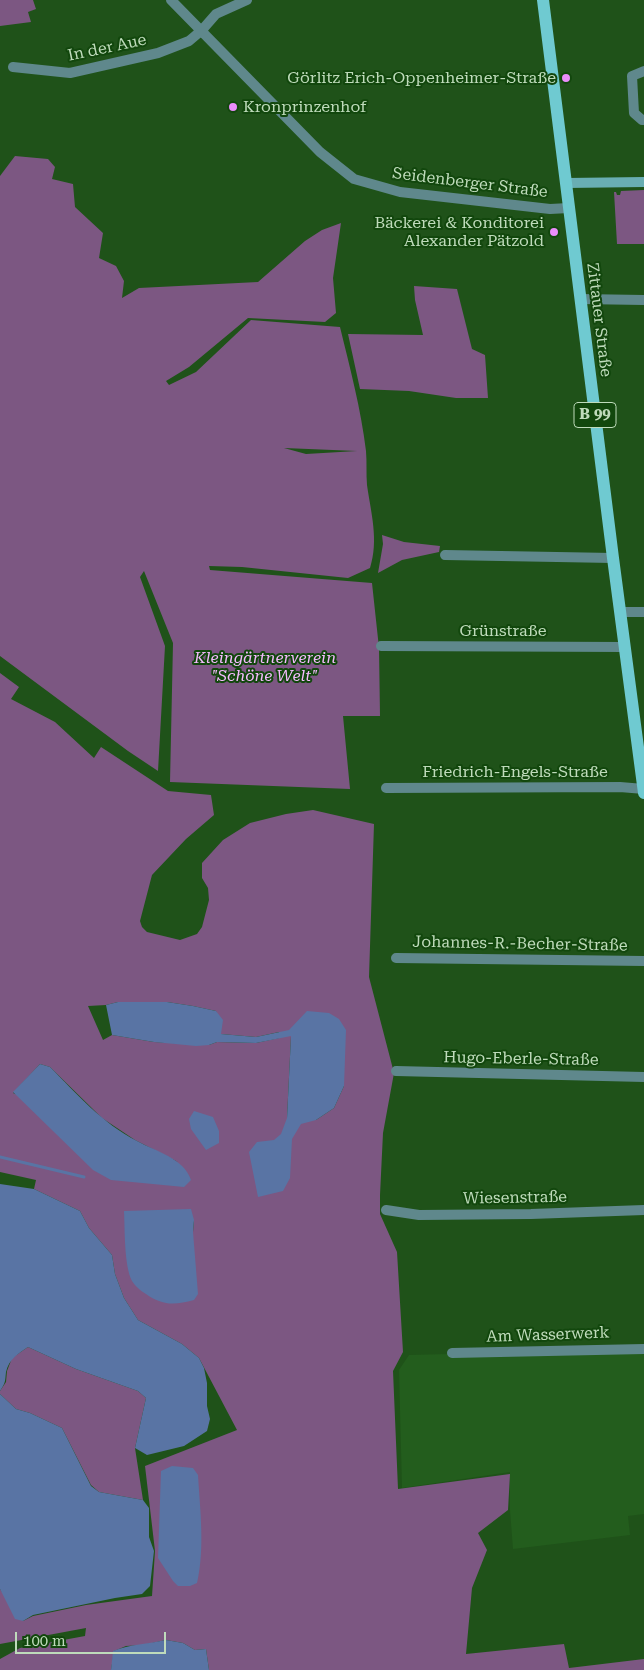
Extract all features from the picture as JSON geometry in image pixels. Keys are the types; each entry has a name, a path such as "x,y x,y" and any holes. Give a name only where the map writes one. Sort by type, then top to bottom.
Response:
{"main road":[{"name":"Zittauer Straße","path":"543,0 624,647 644,791"}],"street":[{"name":"Seidenberger Straße","path":"171,0 320,152 354,178 400,192 550,209 569,208"},
{"name":"In der Aue","path":"13,67 70,73 158,53 189,41 216,14 247,0"},
{"path":"644,71 632,76 634,112 644,120"},
{"path":"566,183 644,182"},
{"path":"580,299 644,300"},
{"path":"446,555 613,558"},
{"path":"620,612 644,612"},
{"name":"Grünstraße","path":"381,646 624,647"},
{"name":"Friedrich-Engels-Straße","path":"386,788 620,787 644,791"},
{"name":"Johannes-R.-Becher-Straße","path":"396,958 644,961"},
{"name":"Hugo-Eberle-Straße","path":"396,1071 644,1077"},
{"name":"Wiesenstraße","path":"386,1210 419,1215 644,1210"},
{"name":"Am Wasserwerk","path":"452,1353 644,1348"}],"shaded area":[{"path":"644,1349 644,1514 628,1516 630,1535 513,1549 510,1472 402,1488 399,1370 409,1355"}],"green space":[{"path":"0,0 33,0 36,9 28,12 31,22 0,26"},
{"name":"Kleingärtnerverein \"Schöne Welt\"","path":"15,156 48,159 55,167 52,179 73,184 75,207 103,233 99,258 116,266 124,281 122,298 139,288 258,282 305,241 322,230 341,223 333,278 336,313 325,322 248,318 189,367 166,381 169,385 196,372 251,320 340,327 358,404 366,451 367,485 374,537 373,558 370,568 348,578 242,567 209,566 210,570 372,583 379,648 380,716 343,716 350,789 170,782 173,643 144,571 140,577 165,646 158,771 0,656 0,176","holes":["284,448 357,451 306,454"]},
{"path":"644,190 644,244 617,244 614,192 620,195 621,191"},
{"path":"414,286 457,289 472,349 485,355 488,398 456,398 409,391 360,389 348,334 423,335 415,300"},
{"path":"382,535 404,542 440,546 439,552 402,560 378,573 383,544"},
{"path":"0,673 19,687 11,699 55,722 94,758 101,747 168,791 211,795 214,815 186,839 152,875 140,921 142,927 147,932 180,940 197,934 202,927 209,900 208,888 202,878 202,863 223,840 250,823 286,814 313,810 374,824 369,977 394,1073 383,1133 380,1214 397,1252 403,1352 393,1371 398,1489 510,1474 508,1510 478,1533 487,1550 472,1588 466,1654 564,1644 569,1668 644,1659 644,1670 209,1670 206,1649 195,1650 183,1643 166,1640 143,1645 126,1646 114,1651 111,1670 0,1670 0,1659 20,1648 85,1636 86,1628 0,1644 0,1589 23,1621 33,1616 86,1605 152,1596 155,1551 145,1466 237,1430 199,1358 182,1344 138,1320 124,1298 115,1274 112,1255 89,1228 80,1211 34,1189 36,1180 0,1172","holes":["118,1002 167,1002 193,1006 216,1011 221,1034 256,1037 279,1032 279,1038 256,1043 217,1042 209,1045 154,1042 112,1035 103,1040 88,1006","291,1036 344,1086 334,1108 316,1120 287,1118","40,1064 50,1067 102,1118 135,1140 178,1162 13,1093","194,1220 193,1232 152,1298"]},
{"path":"28,1347 76,1369 138,1391 146,1398 135,1448 143,1500 99,1492 91,1485 62,1428 30,1413 16,1409 0,1394 6,1382 7,1371 12,1358"}],"water":[{"path":"118,1002 167,1002 216,1011 223,1020 221,1034 256,1037 289,1030 307,1011 329,1013 339,1019 346,1030 344,1086 334,1108 316,1120 301,1124 292,1139 290,1178 283,1191 258,1197 249,1152 257,1142 274,1140 281,1134 287,1118 291,1036 256,1043 217,1042 196,1046 112,1035 106,1005"},
{"path":"40,1064 50,1067 112,1126 176,1161 187,1172 191,1180 184,1187 111,1180 93,1170 13,1092"},
{"path":"194,1111 213,1117 219,1131 219,1143 206,1150 191,1129 189,1119"},
{"path":"0,1184 34,1189 80,1211 89,1228 112,1255 115,1274 124,1298 138,1320 182,1344 199,1358 204,1368 207,1383 207,1406 210,1419 207,1431 184,1446 147,1455 135,1448 146,1398 138,1391 76,1369 28,1347 14,1357 9,1364 0,1391"},
{"path":"191,1209 194,1220 193,1232 198,1294 194,1300 181,1303 158,1301 138,1288 129,1274 125,1247 124,1211"},
{"path":"0,1394 16,1409 30,1413 62,1428 91,1486 99,1492 143,1500 149,1508 149,1537 154,1551 150,1586 142,1594 33,1615 23,1621 15,1619 0,1589"},
{"path":"172,1466 193,1468 198,1475 201,1556 197,1583 190,1586 178,1586 158,1558 161,1471"},
{"path":"166,1640 183,1643 195,1650 206,1649 209,1670 111,1670 113,1651 132,1645"}],"waterway":[{"path":"0,1157 84,1177"}],"place":[{"name":"Görlitz Erich-Oppenheimer-Straße","path":"566,78"},
{"name":"Kronprinzenhof","path":"233,107"},
{"name":"Bäckerei & Konditorei Alexander Pätzold","path":"554,232"}]}
